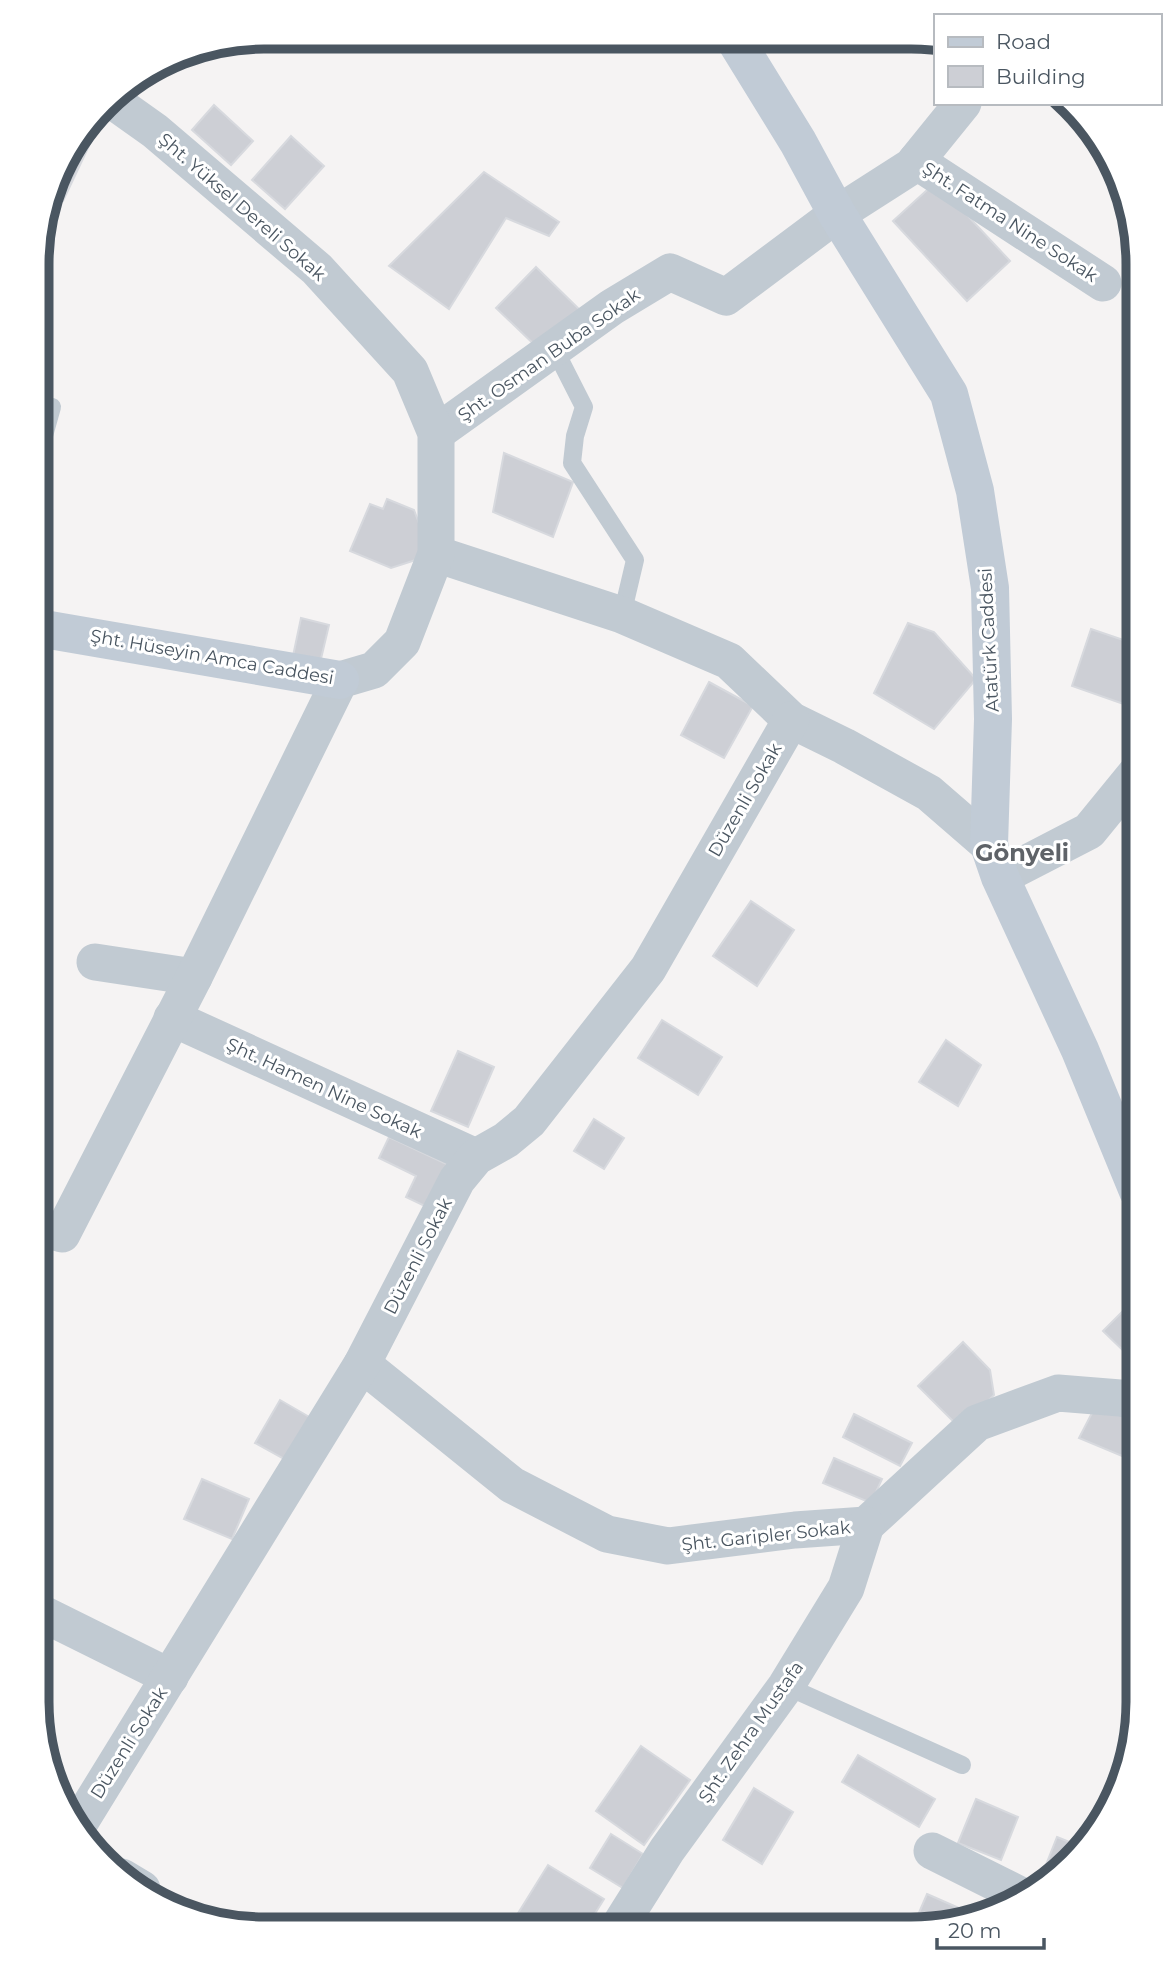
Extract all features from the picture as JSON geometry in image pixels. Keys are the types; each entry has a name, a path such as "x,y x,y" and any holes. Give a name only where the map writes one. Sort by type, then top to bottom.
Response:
{"main road":[{"name":"Atatürk Caddesi","path":"741,49 798,142 837,214 949,394 975,491 990,589 994,861 1080,1051 1126,1162"},
{"name":"Şht. Hüseyin Amca Caddesi","path":"49,630 340,680"}],"street":[{"name":"Şht. Yüksel Dereli Sokak","path":"119,105 155,131 317,270 410,371 436,433 436,554"},
{"path":"837,214 912,166 961,105"},
{"name":"Şht. Fatma Nine Sokak","path":"916,160 1103,283"},
{"name":"Şht. Osman Buba Sokak","path":"436,433 612,307 670,272 726,297 837,214"},
{"path":"436,554 622,614 729,661 791,720 929,793 994,861 1089,831 1126,786"},
{"name":"Şht. Hüseyin Amca Caddesi","path":"340,680 374,670 402,642 436,554"},
{"path":"50,1230 194,977 340,680"},
{"name":"Düzenli Sokak","path":"83,1817 362,1364 457,1180 476,1157 506,1140 529,1122 648,969 791,720"},
{"path":"95,962 194,977"},
{"name":"Şht. Hamen Nine Sokak","path":"172,1018 476,1157"},
{"name":"Şht. Garipler Sokak","path":"362,1364 512,1485 607,1534 668,1546 795,1530 866,1525 977,1423 1058,1393 1126,1399"},
{"name":"Şht. Zehra Mustafa","path":"625,1917 667,1850 786,1686 846,1588 866,1525"},
{"path":"49,1617 170,1677"},
{"path":"932,1852 1012,1891"}],"lane":[{"path":"555,349 583,407 575,436 572,463 635,560 622,614"},
{"path":"49,418 52,407"},
{"path":"786,1686 962,1765"}],"building":[{"path":"214,105 253,141 231,165 192,130"},
{"path":"97,128 63,201 59,199 65,182"},
{"path":"291,136 324,166 285,209 252,180"},
{"path":"484,172 559,222 549,236 506,218 449,309 389,266"},
{"path":"936,182 1010,261 967,301 893,221"},
{"path":"536,267 580,310 541,351 496,308"},
{"path":"504,453 573,482 553,537 493,512"},
{"path":"387,499 414,510 431,555 391,568 350,551 370,504 383,509"},
{"path":"301,618 329,625 320,663 293,656"},
{"path":"908,623 934,632 976,679 934,729 874,693"},
{"path":"1091,629 1126,641 1126,705 1072,686"},
{"path":"709,682 753,706 724,758 681,735"},
{"path":"751,901 794,930 757,986 713,956"},
{"path":"662,1020 722,1057 698,1095 638,1058"},
{"path":"946,1040 981,1065 958,1106 919,1082"},
{"path":"458,1051 494,1067 468,1127 431,1111"},
{"path":"594,1119 624,1138 604,1169 574,1151"},
{"path":"389,1137 453,1167 433,1210 406,1197 416,1176 379,1158"},
{"path":"1126,1308 1126,1353 1103,1331"},
{"path":"963,1342 990,1370 994,1395 960,1428 918,1386"},
{"path":"280,1400 318,1422 293,1464 255,1443"},
{"path":"1093,1411 1126,1412 1126,1448 1122,1456 1079,1438"},
{"path":"854,1414 912,1443 900,1466 843,1437"},
{"path":"834,1458 882,1479 871,1503 823,1483"},
{"path":"202,1479 249,1499 232,1539 184,1519"},
{"path":"641,1746 690,1780 644,1845 596,1811"},
{"path":"858,1755 935,1799 919,1827 842,1782"},
{"path":"754,1788 793,1812 762,1864 723,1840"},
{"path":"976,1799 1018,1817 1001,1860 958,1843"},
{"path":"611,1834 643,1854 623,1888 590,1868"},
{"path":"1057,1837 1072,1843 1063,1854 1044,1870"},
{"path":"548,1865 604,1899 593,1917 516,1917"},
{"path":"927,1894 964,1910 939,1915 917,1917"}],"district":[{"name":"Gönyeli","path":"1022,852"}]}
